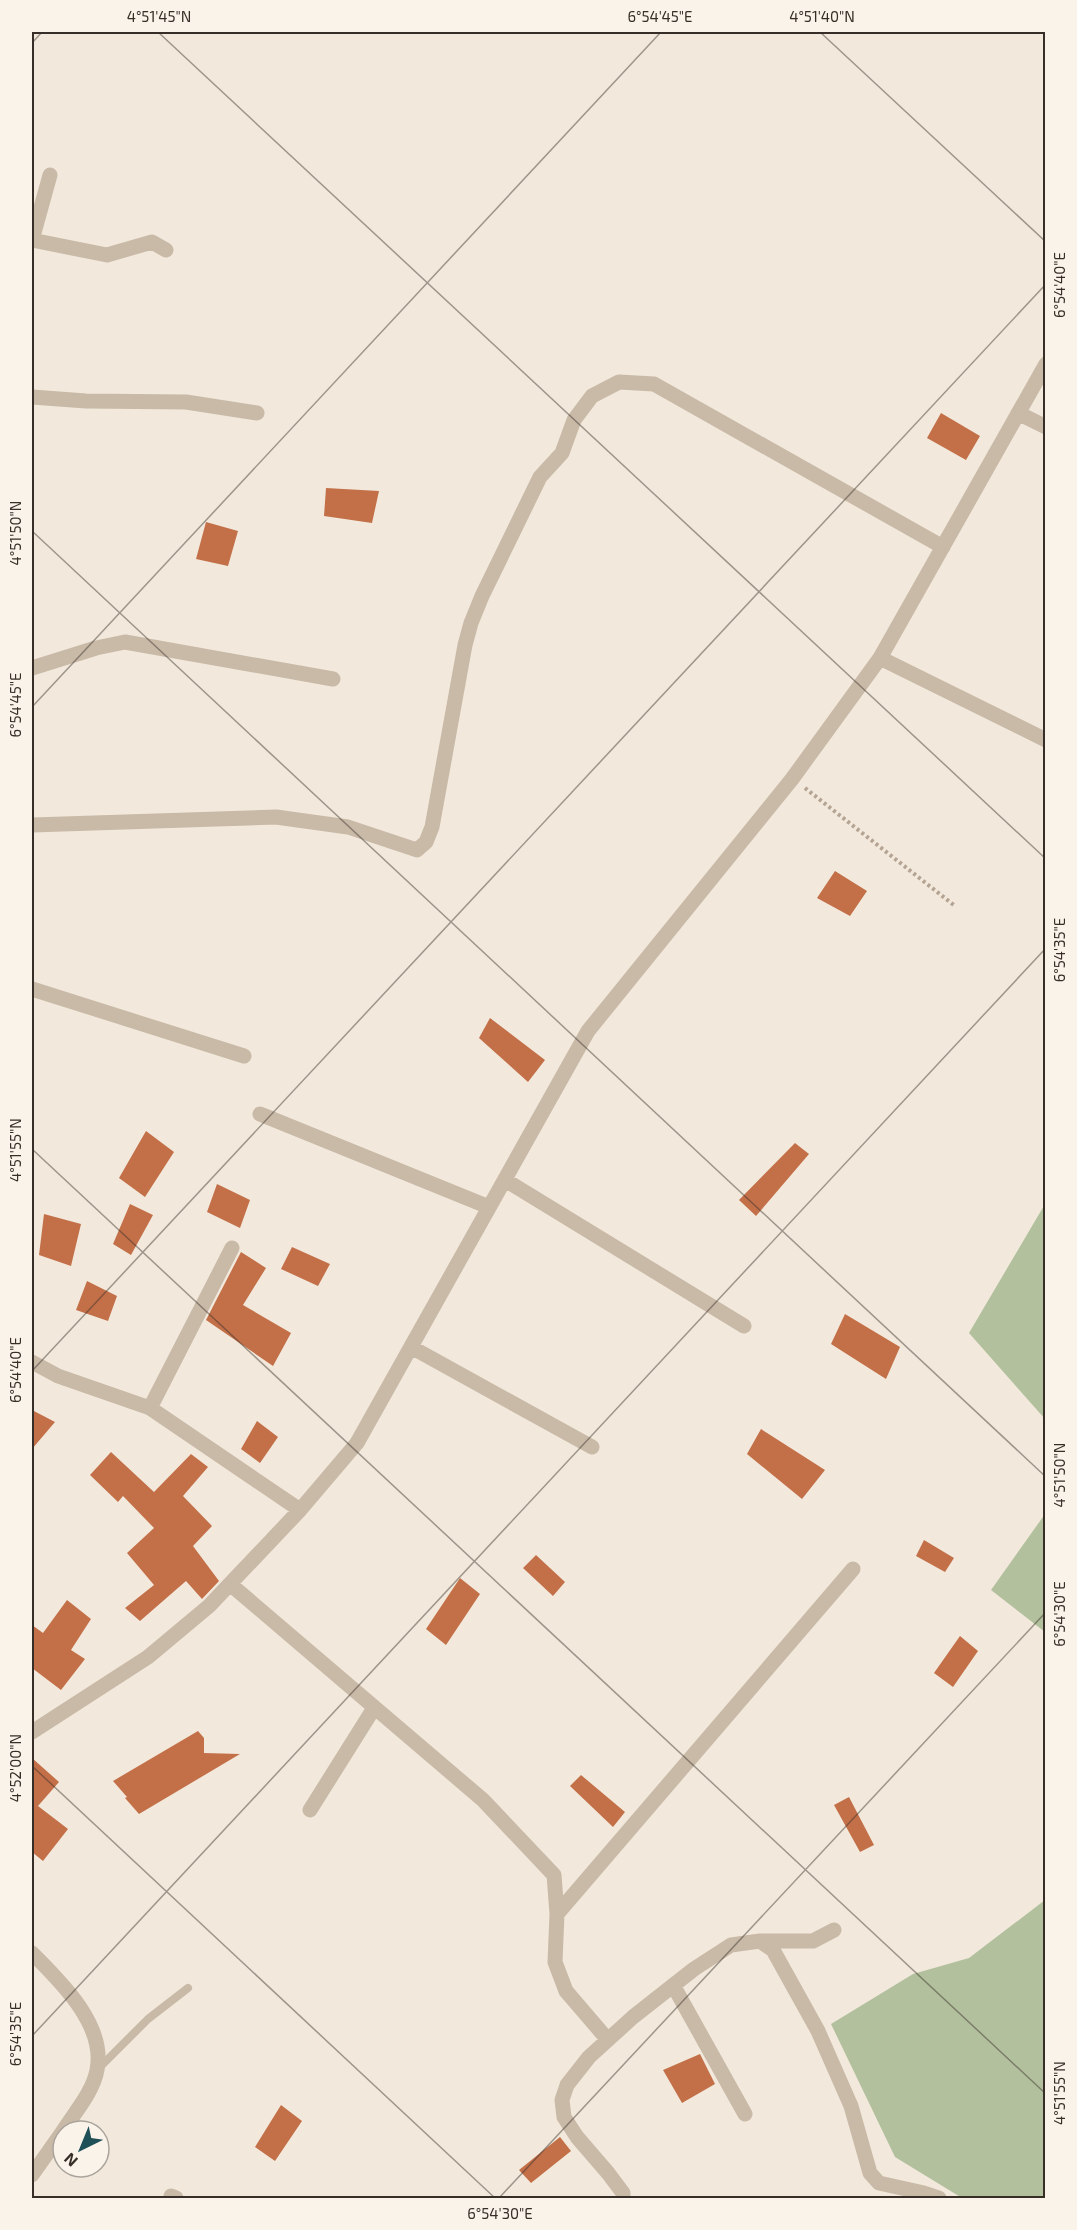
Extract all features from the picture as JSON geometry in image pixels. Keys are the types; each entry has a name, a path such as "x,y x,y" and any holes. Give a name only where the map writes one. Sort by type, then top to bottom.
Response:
{"street":[{"path":"50,175 32,240 107,255 152,242 166,250"},
{"path":"32,1732 148,1658 209,1606 300,1510 357,1443 588,1031 792,779 880,658 1046,364"},
{"path":"32,825 276,817 348,827 417,850 426,842 432,827 465,645 482,596 540,477 562,453 574,420 592,396 619,382 654,384 943,547"},
{"path":"32,398 186,402 256,413"},
{"path":"1018,413 1046,427"},
{"path":"32,668 124,642 333,679"},
{"path":"880,658 1046,740"},
{"path":"32,989 244,1056"},
{"path":"260,1114 489,1207"},
{"path":"505,1180 744,1326"},
{"path":"150,1408 232,1248"},
{"path":"411,1347 592,1447"},
{"path":"32,1362 58,1376 150,1408 300,1510"},
{"path":"557,1914 853,1569"},
{"path":"230,1584 483,1800 554,1875 557,1914 555,1962 566,1990 608,2040"},
{"path":"310,1810 374,1708"},
{"path":"623,2199 623,2193 577,2138 564,2117 562,2100 567,2085 589,2057 608,2040 693,1969 731,1945 760,1941 813,1941 834,1930"},
{"path":"760,1941 773,1950 818,2031 851,2106 870,2174 879,2183 924,2193 939,2199"},
{"path":"32,1953 83,2008 98,2044 97,2070 88,2094 71,2119"},
{"path":"673,1985 745,2114"},
{"path":"32,2175 51,2148"}],"lane":[{"path":"97,2070 148,2019 188,1988"}],"path":[{"path":"792,779 955,906"}],"green space":[{"path":"1045,1204 1045,1419 969,1333"},
{"path":"1045,1514 1046,1632 991,1590"},
{"path":"1045,1900 1045,2198 962,2198 895,2157 831,2024 913,1974 969,1958"}],"building":[{"path":"941,413 980,436 966,460 927,438"},
{"path":"326,488 379,491 372,523 324,516"},
{"path":"206,522 238,531 228,566 196,559"},
{"path":"835,871 867,891 850,916 817,898"},
{"path":"490,1018 545,1060 528,1082 479,1038"},
{"path":"146,1131 174,1152 145,1197 119,1178"},
{"path":"795,1143 809,1154 756,1216 739,1200"},
{"path":"217,1184 250,1200 240,1228 207,1212"},
{"path":"130,1204 153,1215 131,1255 113,1244"},
{"path":"44,1214 81,1224 71,1266 39,1255"},
{"path":"292,1247 330,1264 318,1286 281,1269"},
{"path":"241,1252 266,1268 243,1305 291,1333 273,1366 206,1320"},
{"path":"87,1281 117,1296 108,1321 76,1310"},
{"path":"845,1314 900,1347 886,1379 831,1344"},
{"path":"32,1410 55,1422 32,1449"},
{"path":"257,1421 278,1437 260,1463 241,1449"},
{"path":"761,1429 825,1470 802,1499 747,1454"},
{"path":"111,1452 154,1492 191,1454 208,1467 183,1496 212,1526 193,1546 219,1581 202,1599 186,1581 140,1621 125,1608 154,1585 127,1553 154,1528 123,1496 118,1502 90,1475"},
{"path":"924,1540 954,1558 945,1572 916,1556"},
{"path":"536,1555 565,1582 553,1596 523,1568"},
{"path":"460,1578 480,1594 446,1645 426,1629"},
{"path":"67,1600 91,1619 71,1650 85,1659 61,1690 32,1668 32,1625 43,1633"},
{"path":"960,1636 978,1651 953,1687 934,1673"},
{"path":"198,1731 204,1738 204,1753 240,1754 139,1814 113,1781"},
{"path":"32,1758 59,1782 38,1806 68,1829 43,1861 32,1852"},
{"path":"581,1775 625,1812 613,1827 570,1786"},
{"path":"849,1797 874,1845 860,1852 834,1805"},
{"path":"700,2054 715,2084 682,2103 663,2070"},
{"path":"281,2105 302,2121 275,2161 255,2147"},
{"path":"560,2137 571,2151 531,2183 519,2170"}]}
